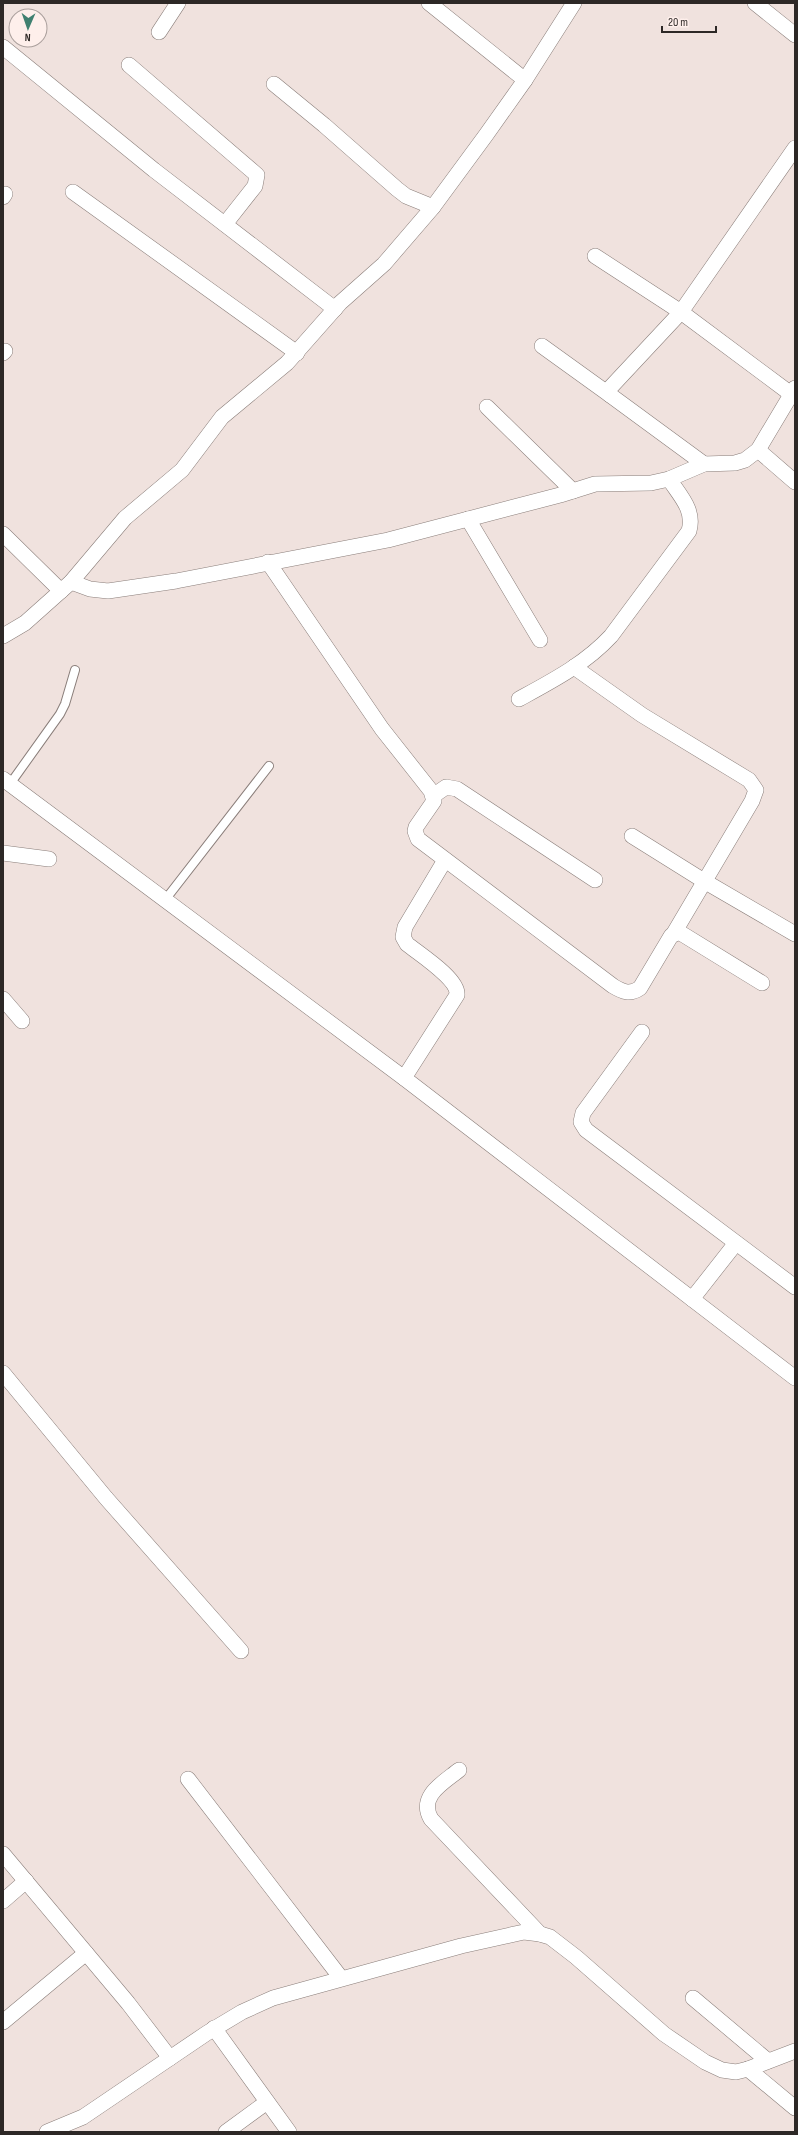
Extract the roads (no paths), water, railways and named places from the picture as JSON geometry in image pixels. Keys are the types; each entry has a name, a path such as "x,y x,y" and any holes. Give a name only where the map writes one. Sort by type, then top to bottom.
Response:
{"street":[{"path":"159,32 178,3"},
{"path":"429,3 525,80"},
{"path":"3,636 25,623 66,586 125,518 182,470 222,417 287,363 335,309 384,264 433,207 525,80 574,3"},
{"path":"755,3 795,35"},
{"path":"3,47 154,170 335,309"},
{"path":"129,65 257,175 255,186 224,224"},
{"path":"274,84 324,124 406,196 433,207"},
{"path":"610,395 610,388 613,383 680,312 795,148"},
{"path":"74,192 297,353"},
{"path":"3,534 66,586 108,591 205,576 268,562 358,546 468,519 595,484 651,483 669,479 704,464 736,463 745,460 758,450 793,391 680,312 595,256"},
{"path":"542,346 704,464"},
{"path":"487,407 573,491"},
{"path":"758,450 795,482"},
{"path":"519,699 574,667 600,648 611,636 689,531 691,513 669,479"},
{"path":"468,519 540,640"},
{"path":"268,562 382,729 433,796 433,805 415,831 418,839 606,982 625,993 634,992 640,988 674,933 755,796 756,790 754,785 642,715 574,667"},
{"path":"6,781 404,1078 795,1378"},
{"path":"433,796 446,787 457,789 595,880"},
{"path":"632,836 704,881 795,934"},
{"path":"3,853 49,859"},
{"path":"404,1078 457,995 457,990 452,980 407,944 403,937 405,927 445,860"},
{"path":"674,933 682,933 762,983"},
{"path":"3,999 22,1021"},
{"path":"642,1032 583,1113 581,1122 586,1130 795,1287"},
{"path":"692,1299 736,1243"},
{"path":"3,1373 106,1498 241,1651"},
{"path":"460,1770 433,1791 427,1801 426,1811 431,1819 540,1934"},
{"path":"188,1779 341,1978"},
{"path":"3,1854 128,2003 170,2058"},
{"path":"3,1901 26,1881"},
{"path":"47,2132 83,2117 214,2028 242,2012 273,1998 341,1978 524,1932 550,1937 576,1956 664,2034 705,2062 722,2070 736,2072 748,2069 795,2051"},
{"path":"3,2022 86,1953"},
{"path":"693,1998 768,2061"},
{"path":"214,2028 288,2132"},
{"path":"748,2069 795,2108"},
{"path":"226,2132 267,2102"}],"lane":[{"path":"6,781 60,714 65,704 75,670"},
{"path":"165,900 269,766"}]}
